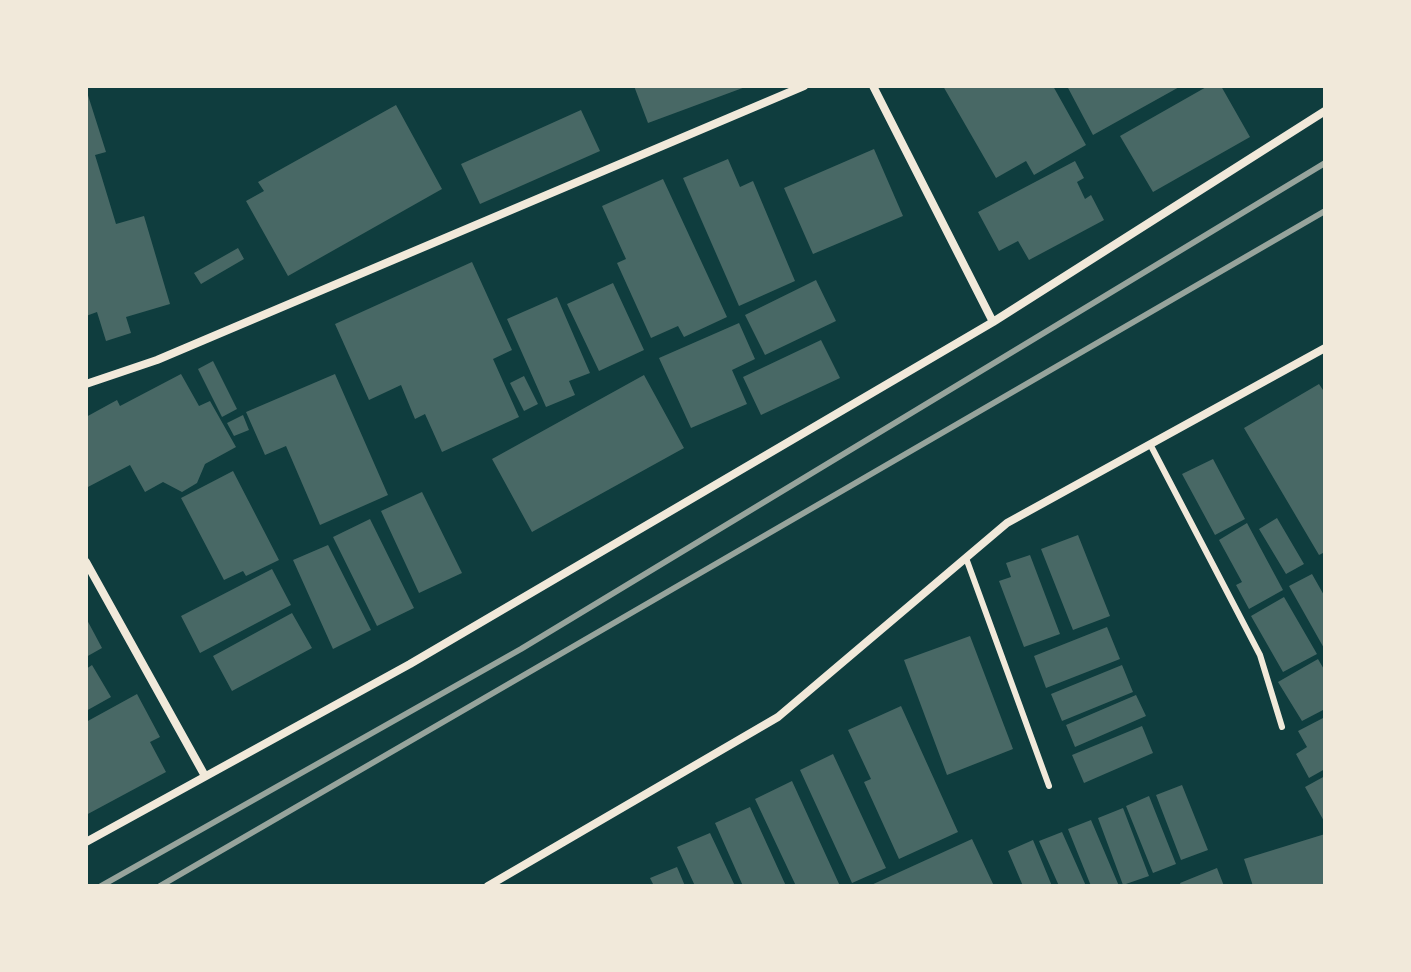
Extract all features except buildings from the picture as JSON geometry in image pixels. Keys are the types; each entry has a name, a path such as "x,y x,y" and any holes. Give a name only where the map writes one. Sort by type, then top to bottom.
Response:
{"street":[{"path":"86,384 157,360 804,86"},
{"path":"873,86 993,322"},
{"path":"86,842 410,664 993,322 1325,111"},
{"path":"488,886 778,717 1007,523 1325,348"},
{"path":"86,562 205,776"}],"lane":[{"path":"1150,444 1260,655 1282,727"},
{"path":"966,558 1049,786"}],"railway":[{"path":"101,886 521,649 1325,163"},
{"path":"160,886 1325,211"}]}
